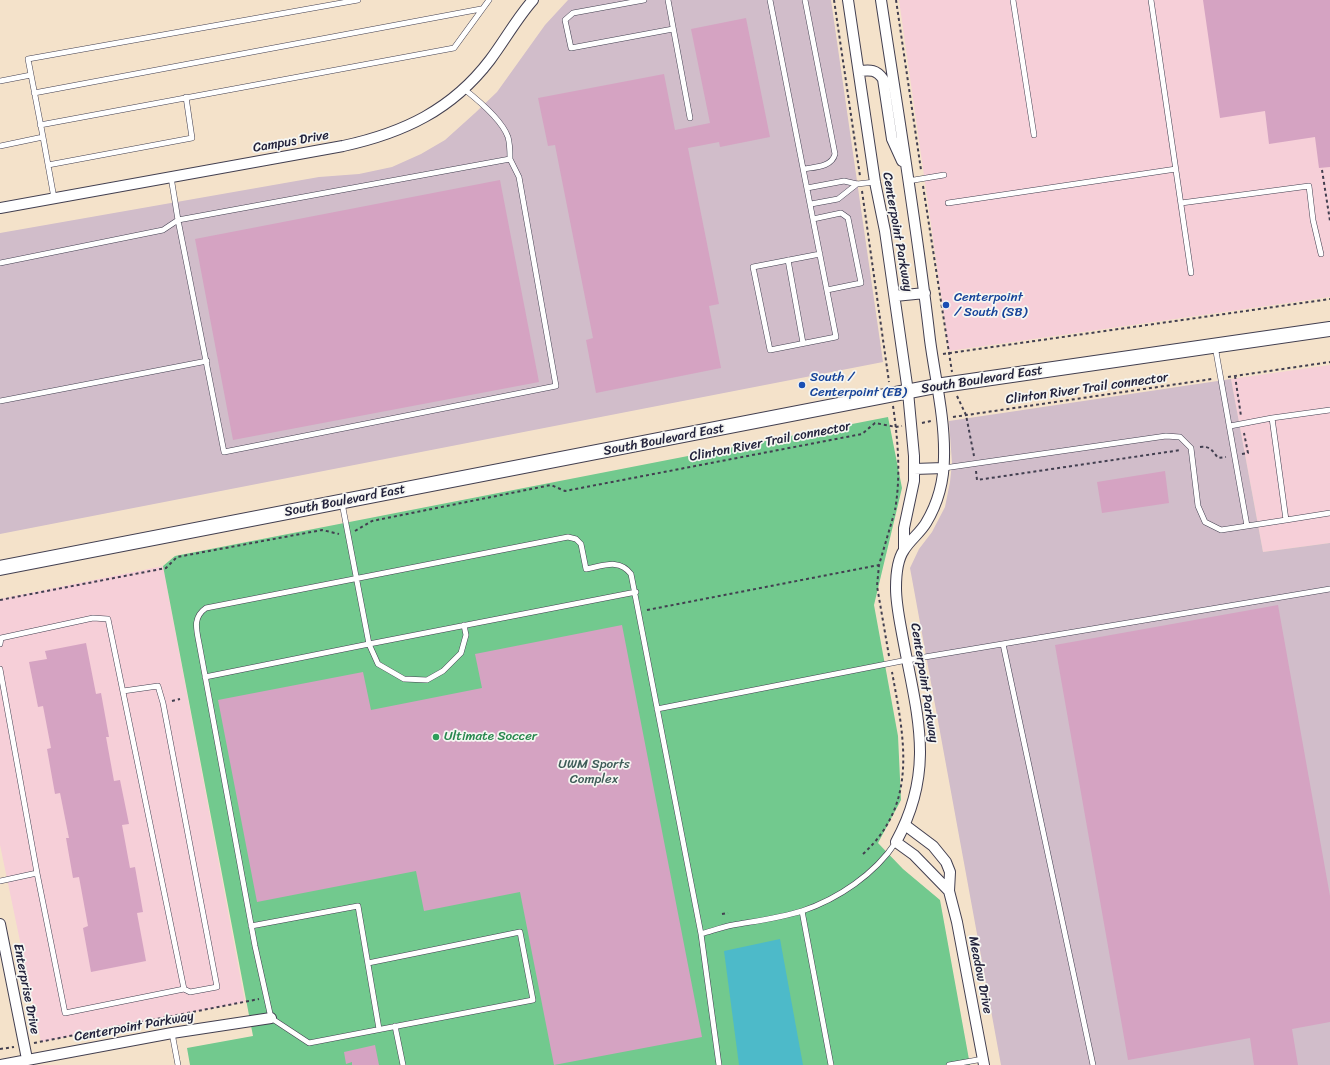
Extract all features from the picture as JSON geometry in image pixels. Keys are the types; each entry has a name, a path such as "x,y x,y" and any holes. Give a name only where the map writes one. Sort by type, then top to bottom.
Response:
{"street":[{"name":"Campus Drive","path":"0,208 343,146 387,135 428,116 464,89 491,59 533,0"},
{"name":"Centerpoint Parkway","path":"848,0 875,182 885,230 895,296 908,392 914,469 911,500 904,528 904,550 898,570 896,592 919,725 922,752 917,790 906,825 896,842"},
{"name":"Centerpoint Parkway","path":"882,0 925,293 944,441 944,468 942,482 934,507 919,534 904,550"},
{"path":"859,71 870,70 878,72 883,79 892,139 907,170"},
{"path":"895,296 925,293"},
{"name":"South Boulevard East","path":"0,568 936,386 1330,329"},
{"path":"914,469 944,468"},
{"name":"Meadow Drive","path":"906,825 933,846 946,862 951,877 949,891 957,922 983,1062"},
{"name":"Meadow Drive","path":"896,842 914,855 949,891"},
{"name":"Enterprise Drive","path":"0,924 27,1059"},
{"name":"Centerpoint Parkway","path":"1,1065 172,1033 271,1018"}],"lane":[{"path":"54,198 28,59 358,0"},
{"path":"40,125 454,48 489,0"},
{"path":"644,0 573,13 568,16 565,20 571,48 673,29"},
{"path":"668,0 690,118"},
{"path":"770,0 811,204 836,337 770,350 753,267 820,254"},
{"path":"804,169 830,163 834,160 835,154 805,0"},
{"path":"1013,0 1034,135"},
{"path":"1151,0 1191,273"},
{"path":"34,93 481,9"},
{"path":"0,81 31,75"},
{"path":"171,177 178,220 224,452 556,386 519,176 510,159 508,137 501,126 481,103 464,89"},
{"path":"48,165 192,138 186,97"},
{"path":"0,146 43,137"},
{"path":"0,264 163,230 178,220 510,159"},
{"path":"948,203 1176,169"},
{"path":"908,181 944,175"},
{"path":"807,188 844,180 857,184 875,182"},
{"path":"811,204 838,198 857,184"},
{"path":"1181,203 1308,186 1313,220 1321,254"},
{"path":"813,219 841,213 848,218 850,226 860,283 827,290"},
{"path":"788,260 803,343"},
{"path":"1215,345 1247,526"},
{"path":"0,401 207,361"},
{"path":"1230,426 1272,418 1330,410"},
{"path":"1272,418 1286,520"},
{"path":"944,468 1158,437 1180,437 1191,448 1198,506 1205,522 1221,530 1330,513"},
{"path":"342,502 355,578 369,644 378,664 404,679 427,680 443,671 461,653 466,635 464,624"},
{"path":"368,963 520,932 533,1000 309,1043 271,1018 251,926 196,626 196,618 200,612 206,608 568,537 576,539 580,544 586,569 616,564 626,566 631,574 636,592 657,709 701,934 719,1065"},
{"path":"657,709 907,660 1330,589"},
{"path":"206,677 464,624 636,592"},
{"path":"0,644 1,638 93,618 108,619 184,989"},
{"path":"1003,644 1093,1065"},
{"path":"0,669 37,874 66,1013 184,989 190,992 217,987 163,703 158,686 123,691"},
{"path":"701,934 731,925 802,911 817,906 851,886 867,874 889,852 896,842"},
{"path":"0,881 37,874"},
{"path":"251,926 358,906 379,1030"},
{"path":"802,911 831,1065"},
{"path":"395,1026 403,1065"},
{"path":"172,1033 178,1065"},
{"path":"949,1065 983,1062"}],"path":[{"path":"834,0 859,169"},
{"path":"896,0 921,172"},
{"path":"1322,170 1330,221"},
{"path":"923,187 949,359"},
{"path":"863,200 888,376"},
{"path":"932,356 1330,298"},
{"path":"886,363 904,360"},
{"path":"1229,377 1330,362"},
{"path":"1235,376 1241,414"},
{"name":"Clinton River Trail connector","path":"357,531 372,521 551,485 565,491 862,434 875,423 896,428 966,415 1213,379"},
{"path":"959,403 966,415 974,455"},
{"path":"889,656 877,586 879,565 890,530 898,490 896,428 894,416"},
{"path":"1243,454 1248,453 1244,435"},
{"path":"1199,447 1206,446 1210,448 1218,458 1228,457"},
{"path":"976,471 977,480 1184,450"},
{"path":"0,600 166,568 177,558 184,556 322,530 340,534"},
{"path":"645,610 879,565"},
{"path":"863,854 871,847 885,828 896,805 901,786 905,758 904,733 892,672"},
{"path":"722,914 728,913"},
{"path":"0,1048 24,1045 266,998"}],"shaded area":[{"path":"568,0 831,0 883,362 0,534 0,233 319,177 359,174 392,167 421,154 445,140 475,113 497,92 545,25"},
{"path":"899,0 1330,0 1330,297 949,351"},
{"path":"1330,365 1330,543 1263,552 1231,379"},
{"path":"1231,379 1263,552 1330,543 1330,1065 1001,1065 910,568 919,549 932,532 945,507 952,463 949,421"},
{"path":"163,566 245,1002 41,1042 0,845 0,599"}],"green space":[{"name":"UWM Sports Complex","path":"888,417 902,488 874,605 898,736 901,800 878,843 903,869 940,900 970,1065 190,1065 187,1048 253,1036 163,566 175,556"}],"water":[{"path":"780,939 803,1065 739,1065 724,951"}],"building":[{"path":"1203,0 1330,0 1330,167 1319,168 1315,137 1269,144 1265,111 1220,118"},
{"path":"746,18 770,137 720,147 719,142 688,148 719,304 709,306 721,368 596,393 586,340 593,338 555,145 548,146 538,98 664,74 675,130 710,123 691,29"},
{"path":"500,180 539,382 233,440 195,239"},
{"path":"1165,471 1169,503 1102,513 1097,482"},
{"path":"1278,605 1330,896 1330,1022 1292,1029 1298,1065 1254,1065 1250,1038 1128,1060 1055,645"},
{"name":"Ultimate Soccer","path":"622,625 702,1037 554,1065 520,892 424,911 416,871 257,902 218,700 363,672 371,710 482,688 475,654"},
{"path":"86,643 96,694 101,693 109,737 106,737 114,781 120,780 129,824 122,825 130,868 135,867 143,912 137,913 146,961 91,972 83,928 88,926 79,877 73,878 66,838 69,838 60,793 55,794 47,749 51,748 43,706 38,707 29,662 47,659 45,651"},
{"path":"375,1045 379,1065 352,1065 352,1062 346,1064 344,1052"}],"place":[{"name":"Centerpoint / South (SB)","path":"946,305"},
{"name":"South / Centerpoint (EB)","path":"802,385"},
{"name":"Ultimate Soccer","path":"436,737"}]}
